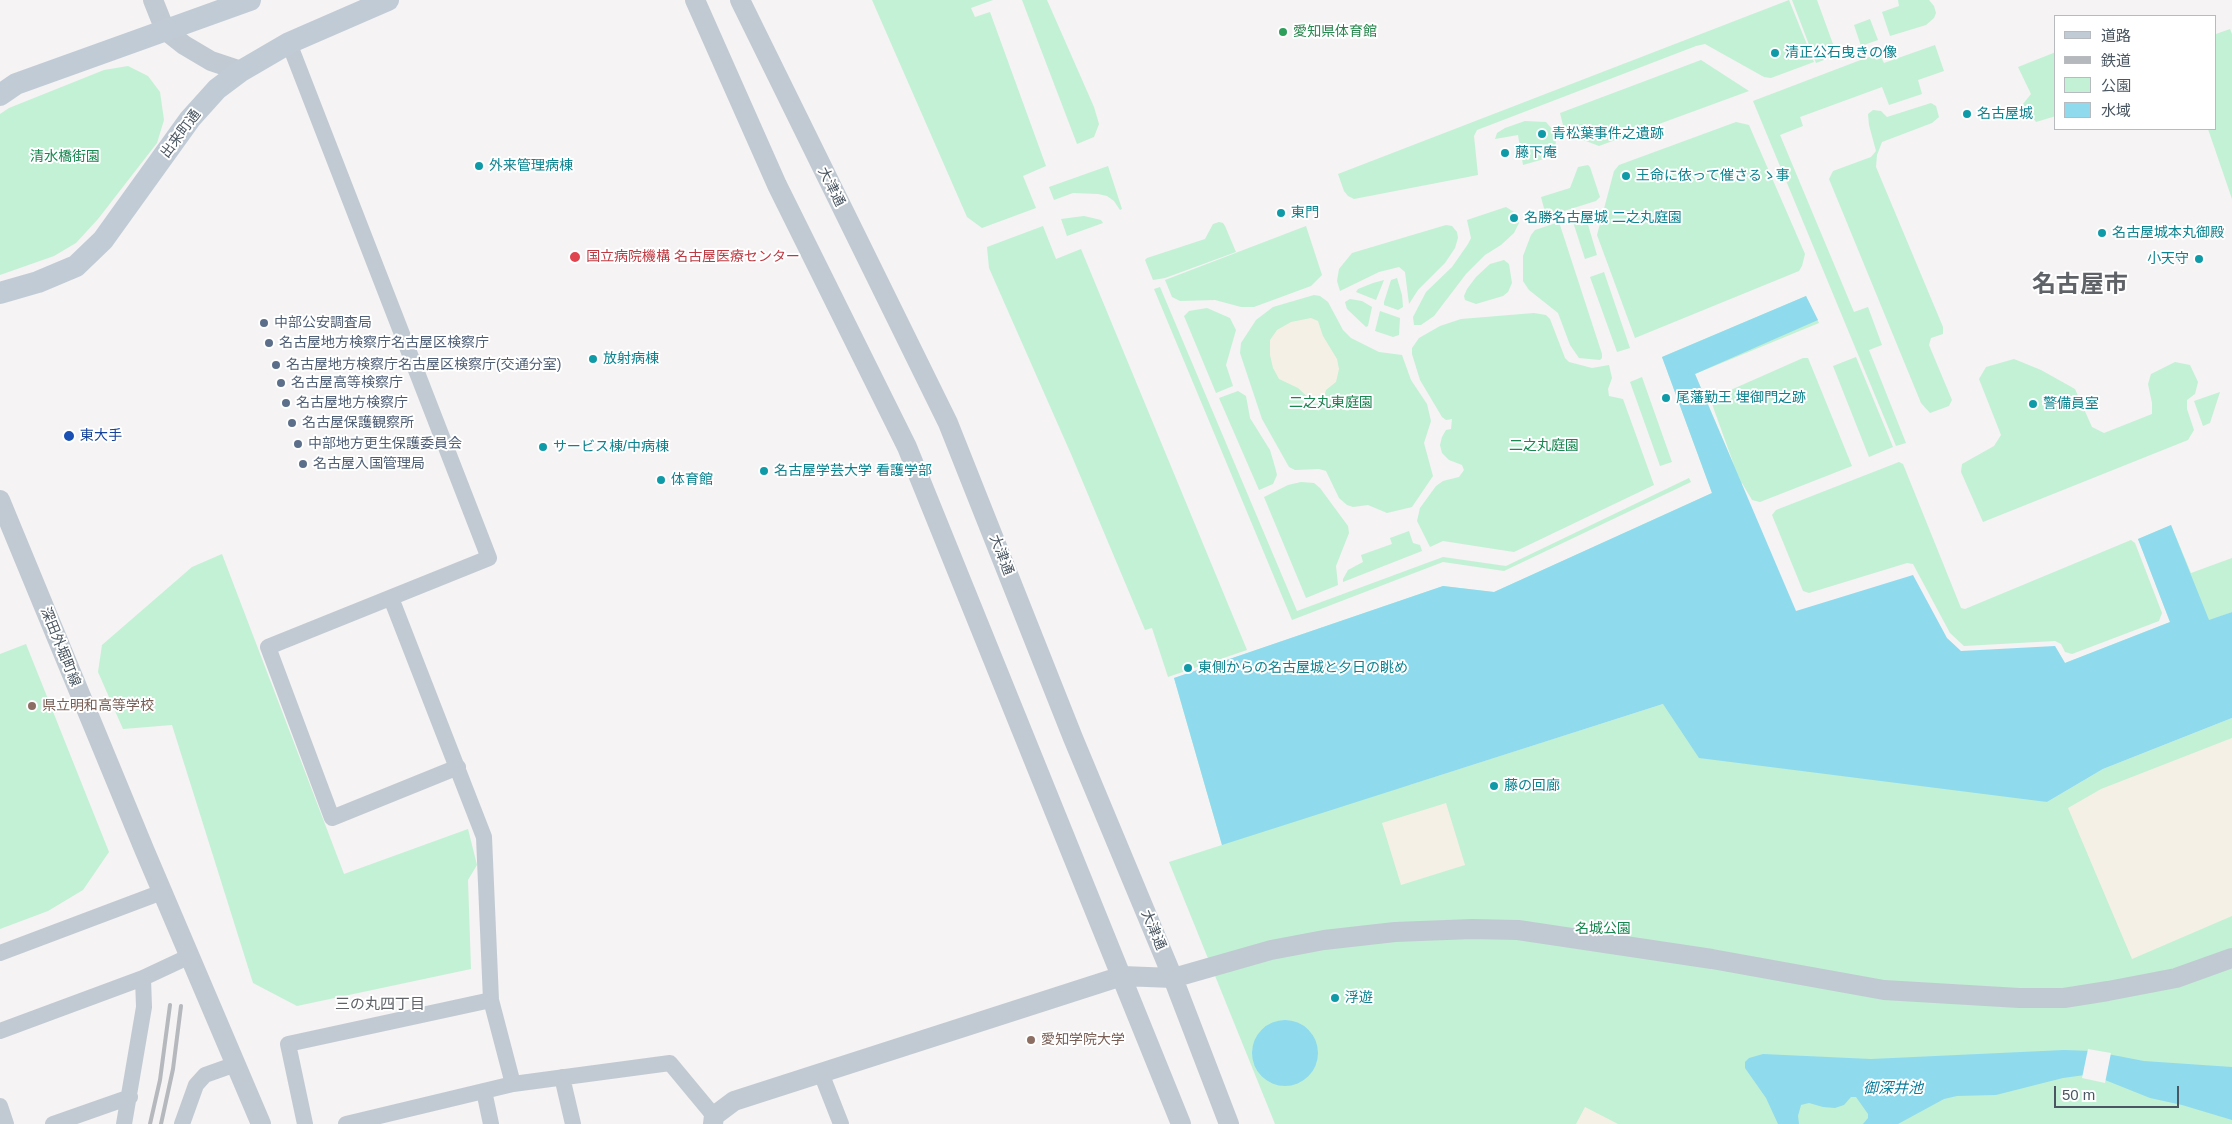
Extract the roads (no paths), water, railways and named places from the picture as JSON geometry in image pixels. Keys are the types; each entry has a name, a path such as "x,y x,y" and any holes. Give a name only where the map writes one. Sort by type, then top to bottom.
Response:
{"main road":[{"path":"5,90 250,0"},
{"name":"出来町通","path":"0,293 38,282 76,266 104,240 190,119 217,89 240,70 289,43 388,0"}],"street":[{"path":"153,0 166,30 184,45 211,61 240,70"},
{"path":"695,0 777,185 908,447 1181,1124"},
{"name":"大津通","path":"740,0 948,423 1073,738 1173,978 1229,1124"},
{"path":"289,43 489,558 268,647 332,818 458,767"},
{"name":"深田外堀町線","path":"0,500 144,849 261,1124"},
{"path":"391,598 484,837 491,1000 513,1084"},
{"path":"0,953 162,892"},
{"path":"346,1124 513,1084 670,1063 713,1120 734,1101 1122,976 1173,978 1271,950 1324,940 1395,932 1472,929 1518,930 1567,936 1884,990 1970,996 2064,998 2099,993 2176,978 2232,958"},
{"path":"0,1031 143,978 190,956"},
{"path":"124,1124 144,1007 143,978"},
{"path":"305,1124 288,1044 491,1000"},
{"path":"182,1124 196,1085 206,1076 236,1064"},
{"path":"821,1073 841,1124"},
{"path":"562,1077 573,1124"},
{"path":"484,1091 491,1124"},
{"path":"53,1124 130,1097"},
{"path":"0,1106 6,1124"}],"water":[{"path":"1806,296 1818,320 1695,374 1796,611 1913,575 1947,638 1961,651 2055,646 2065,663 2170,622 2138,539 2171,525 2209,620 2232,612 2232,718 2103,769 2047,802 1699,758 1663,704 1222,845 1174,678 1443,586 1494,592 1712,493 1662,357"},
{"path":"1278,1020 1292,1020 1304,1025 1313,1034 1318,1046 1316,1066 1309,1077 1292,1086 1278,1086 1266,1081 1257,1072 1252,1060 1252,1046 1257,1034 1266,1025"},
{"name":"御深井池","path":"2064,1050 2092,1051 2144,1061 2232,1067 2232,1120 2182,1105 2150,1098 2105,1080 2085,1075 2063,1078 1996,1095 1957,1096 1944,1099 1898,1124 1863,1124 1868,1118 1868,1114 1856,1097 1851,1097 1844,1105 1835,1108 1809,1103 1801,1105 1798,1116 1799,1124 1778,1124 1766,1098 1745,1068 1745,1062 1749,1058 1763,1054 1871,1059"}],"railway":[{"path":"150,1124 160,1080 170,1005"},
{"path":"161,1124 173,1069 181,1006"}],"place":[{"name":"愛知県体育館","path":"1283,32"},
{"name":"清正公石曳きの像","path":"1775,53"},
{"name":"名古屋城","path":"1967,114"},
{"name":"青松葉事件之遺跡","path":"1542,134"},
{"name":"藤下庵","path":"1505,153"},
{"name":"外来管理病棟","path":"479,166"},
{"name":"王命に依って催さるゝ事","path":"1626,176"},
{"name":"東門","path":"1281,213"},
{"name":"名勝名古屋城 二之丸庭園","path":"1514,218"},
{"name":"名古屋城本丸御殿","path":"2102,233"},
{"name":"国立病院機構 名古屋医療センター","path":"575,257"},
{"name":"小天守","path":"2199,259"},
{"name":"中部公安調査局","path":"264,323"},
{"name":"名古屋地方検察庁名古屋区検察庁","path":"269,343"},
{"name":"放射病棟","path":"593,359"},
{"name":"名古屋地方検察庁名古屋区検察庁(交通分室)","path":"276,365"},
{"name":"名古屋高等検察庁","path":"281,383"},
{"name":"尾藩勤王 埋御門之跡","path":"1666,398"},
{"name":"名古屋地方検察庁","path":"286,403"},
{"name":"警備員室","path":"2033,404"},
{"name":"名古屋保護観察所","path":"292,423"},
{"name":"東大手","path":"69,436"},
{"name":"中部地方更生保護委員会","path":"298,444"},
{"name":"サービス棟/中病棟","path":"543,447"},
{"name":"名古屋入国管理局","path":"303,464"},
{"name":"名古屋学芸大学 看護学部","path":"764,471"},
{"name":"体育館","path":"661,480"},
{"name":"東側からの名古屋城と夕日の眺め","path":"1188,668"},
{"name":"県立明和高等学校","path":"32,706"},
{"name":"藤の回廊","path":"1494,786"},
{"name":"浮遊","path":"1335,998"},
{"name":"愛知学院大学","path":"1031,1040"}],"district":[{"name":"名古屋市","path":"2080,285"},
{"name":"三の丸四丁目","path":"380,1005"}],"park label":[{"name":"清水橋街園","path":"65,157"},
{"name":"二之丸東庭園","path":"1331,403"},
{"name":"二之丸庭園","path":"1544,446"},
{"name":"名城公園","path":"1603,929"}]}
